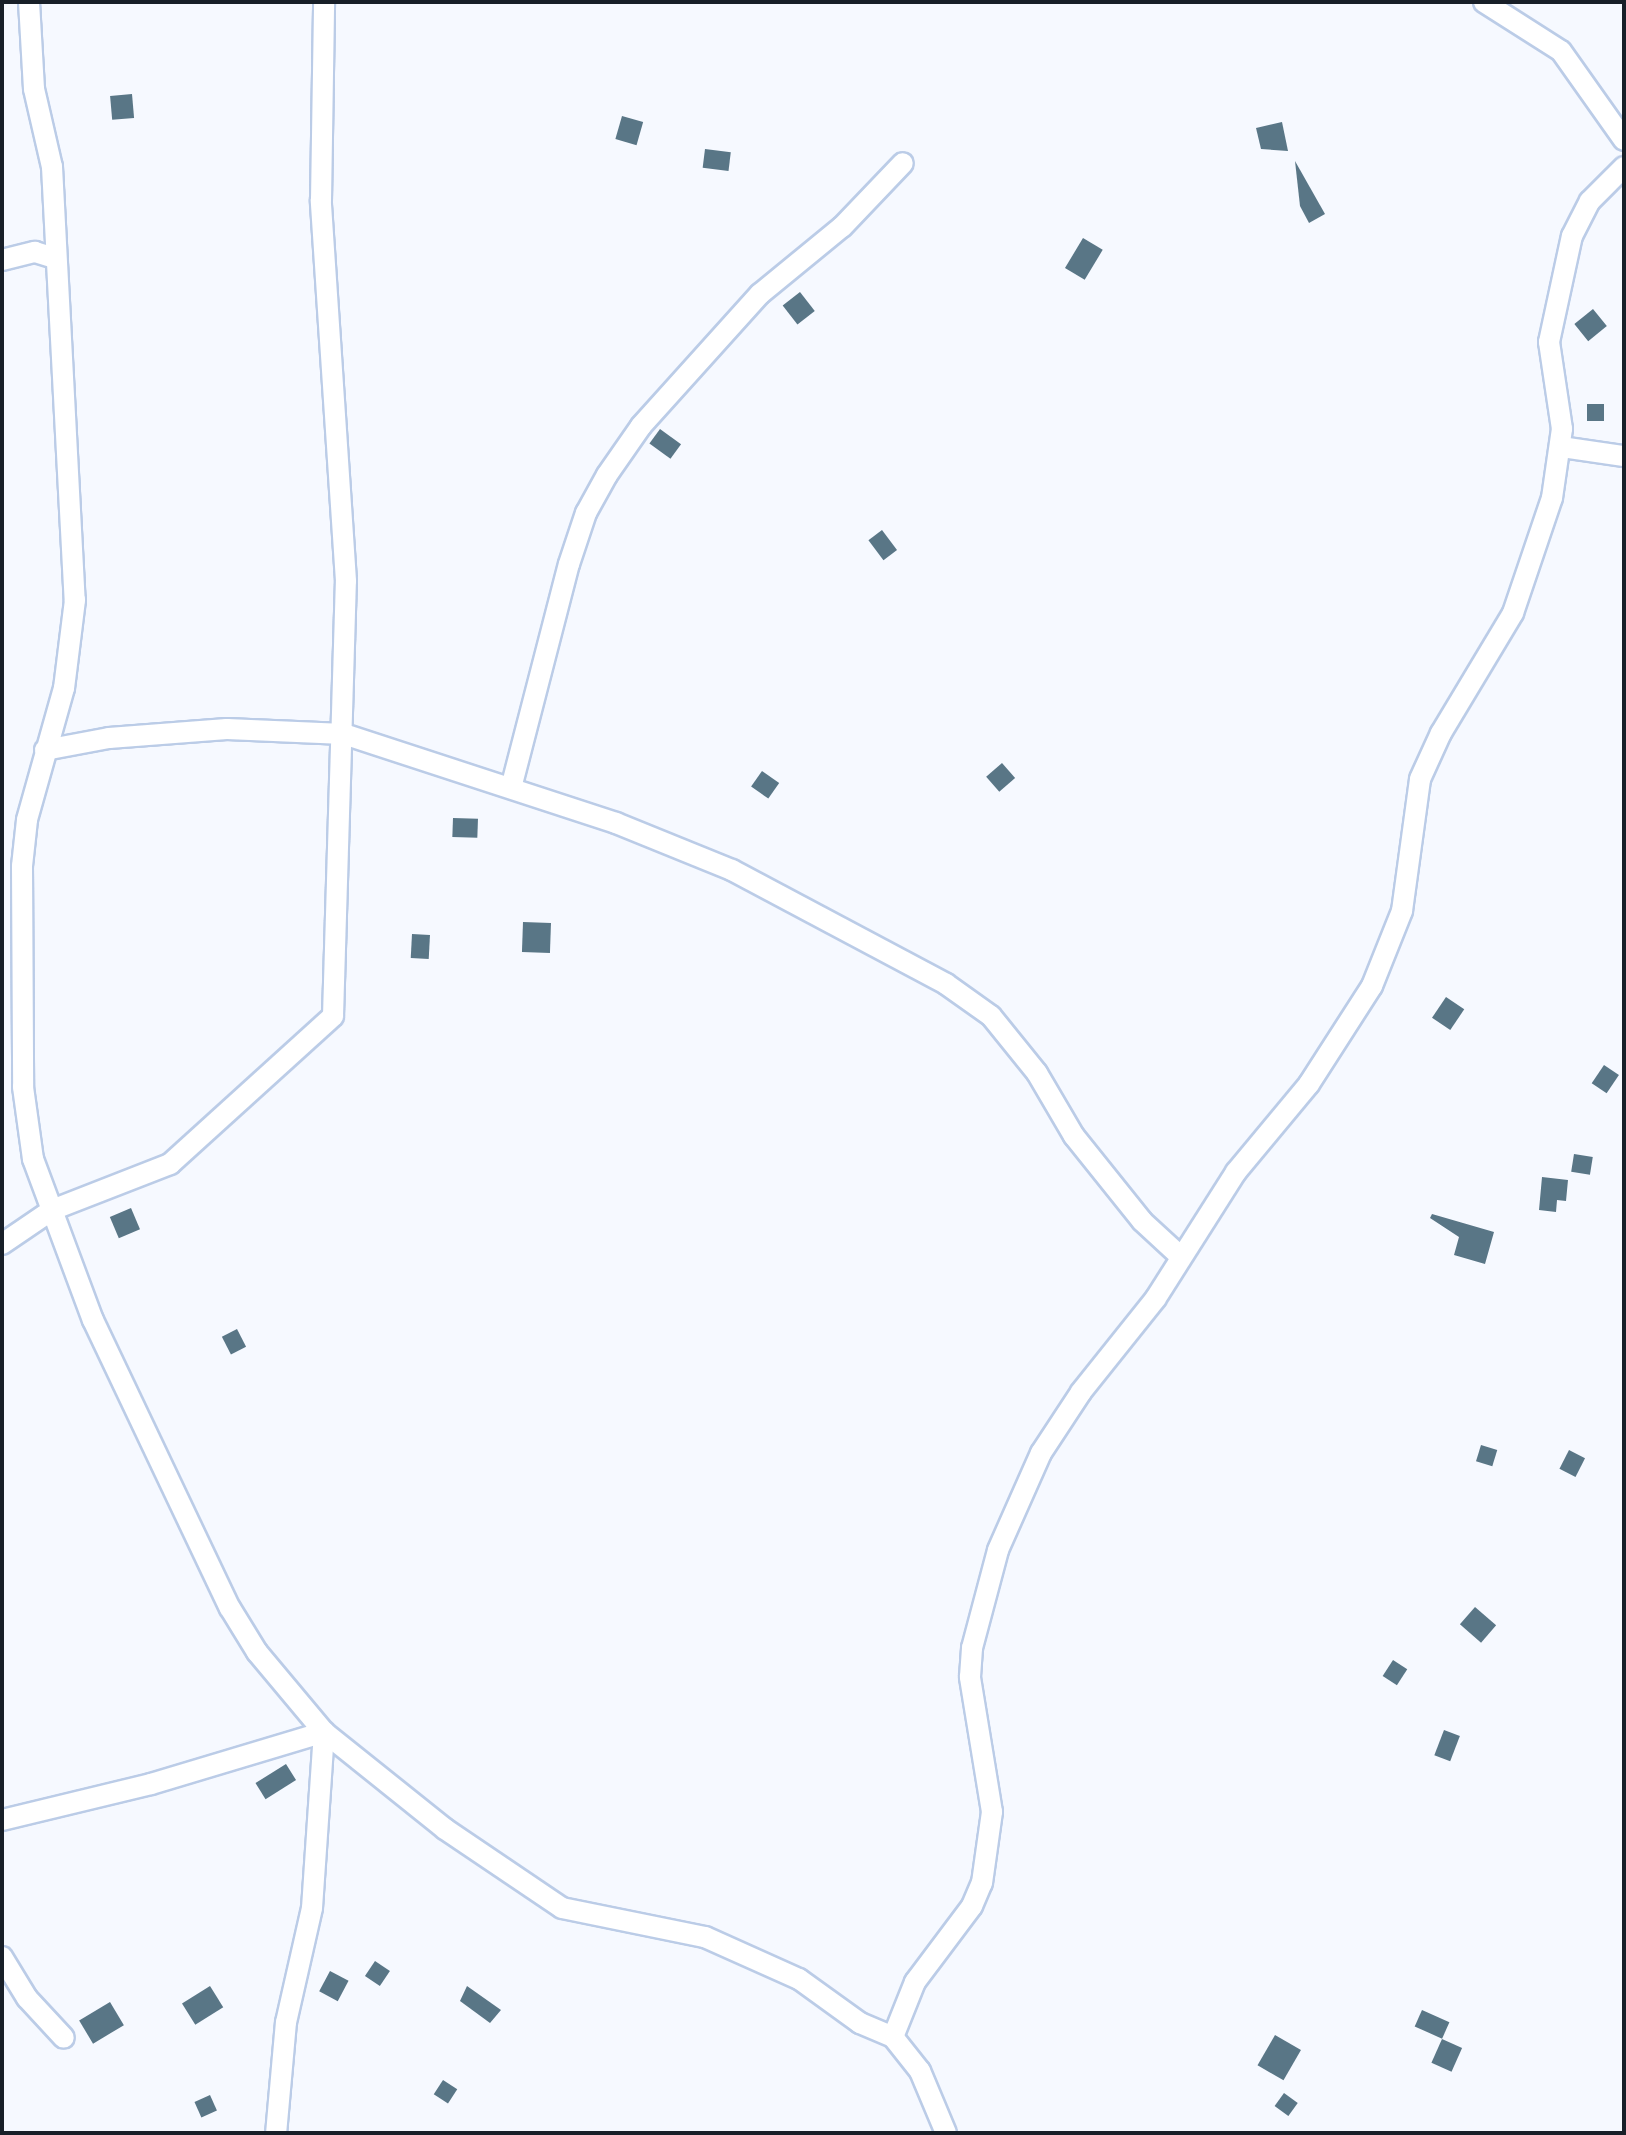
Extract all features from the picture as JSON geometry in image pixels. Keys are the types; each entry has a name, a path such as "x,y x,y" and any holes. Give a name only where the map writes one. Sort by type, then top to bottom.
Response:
{"street":[{"path":"29,2 34,89 52,167 74,626 64,688 27,820 22,866 21,1007 27,1128 52,1210 93,1320 202,1557 257,1652 324,1732 445,1829 562,1908 705,1937 799,1979 860,2023 893,2037 920,2071 930,2105 946,2133"},
{"path":"2,1244 52,1210 170,1164 333,1016 344,734 346,581 321,200 324,2"},
{"path":"1484,2 1561,51 1624,140"},
{"path":"511,788 569,564 586,513 607,475 641,426 760,294 842,227 903,163"},
{"path":"893,2037 915,1982 972,1906 982,1883 992,1812 970,1677 972,1648 998,1550 1041,1453 1081,1392 1156,1298 1179,1255 1236,1172 1309,1084 1372,986 1402,911 1420,779 1441,733 1513,613 1545,523 1562,447 1549,342 1554,305 1581,217 1624,167"},
{"path":"2,260 35,252 55,258"},
{"path":"1562,447 1624,456"},
{"path":"45,750 109,738 227,729 344,734 616,823 732,870 971,1001 1008,1036 1074,1136 1142,1221 1179,1255"},
{"path":"2,1820 151,1784 324,1732"},
{"path":"276,2133 286,2022 312,1908 324,1732"},
{"path":"2,1957 27,1998 64,2038"}],"building":[{"path":"132,94 134,118 112,120 110,96"},
{"path":"622,116 643,122 637,145 615,139"},
{"path":"1282,122 1288,151 1261,149 1256,128"},
{"path":"705,149 731,152 728,171 703,168"},
{"path":"1295,161 1325,214 1309,223 1300,206"},
{"path":"1083,238 1103,250 1085,280 1065,268"},
{"path":"800,292 815,311 797,324 783,306"},
{"path":"1593,309 1607,326 1588,341 1574,324"},
{"path":"1587,404 1604,404 1604,421 1587,421"},
{"path":"660,429 681,444 670,459 649,444"},
{"path":"882,530 897,550 883,560 868,540"},
{"path":"1002,763 1015,778 999,792 986,777"},
{"path":"762,771 779,783 768,799 751,787"},
{"path":"453,818 478,819 477,838 452,837"},
{"path":"523,922 551,923 550,953 522,952"},
{"path":"412,934 430,935 429,959 411,958"},
{"path":"1446,997 1464,1009 1450,1030 1432,1018"},
{"path":"1604,1065 1619,1075 1607,1093 1592,1083"},
{"path":"1574,1154 1593,1157 1590,1175 1571,1172"},
{"path":"1542,1177 1568,1180 1566,1201 1557,1200 1556,1212 1539,1210"},
{"path":"131,1208 140,1229 119,1238 110,1217"},
{"path":"1432,1214 1494,1232 1485,1264 1454,1255 1459,1237 1430,1218"},
{"path":"237,1329 246,1347 231,1355 222,1337"},
{"path":"1481,1445 1497,1450 1492,1466 1476,1461"},
{"path":"1569,1450 1585,1458 1576,1477 1559,1469"},
{"path":"1475,1607 1496,1625 1481,1643 1460,1624"},
{"path":"1393,1660 1407,1669 1397,1685 1383,1676"},
{"path":"1444,1730 1460,1736 1450,1761 1434,1755"},
{"path":"286,1764 296,1780 266,1799 255,1783"},
{"path":"375,1961 390,1971 380,1986 365,1976"},
{"path":"330,1971 349,1981 338,2001 319,1991"},
{"path":"210,1986 223,2007 195,2025 182,2003"},
{"path":"467,1986 501,2010 490,2023 460,2001"},
{"path":"110,2002 124,2025 93,2044 79,2021"},
{"path":"1422,2010 1449,2022 1442,2039 1415,2026"},
{"path":"1275,2035 1301,2050 1283,2080 1258,2065"},
{"path":"1442,2039 1462,2048 1452,2072 1431,2063"},
{"path":"443,2080 457,2089 448,2104 434,2094"},
{"path":"1284,2093 1298,2103 1288,2116 1275,2106"},
{"path":"210,2095 217,2111 201,2117 194,2102"}]}
